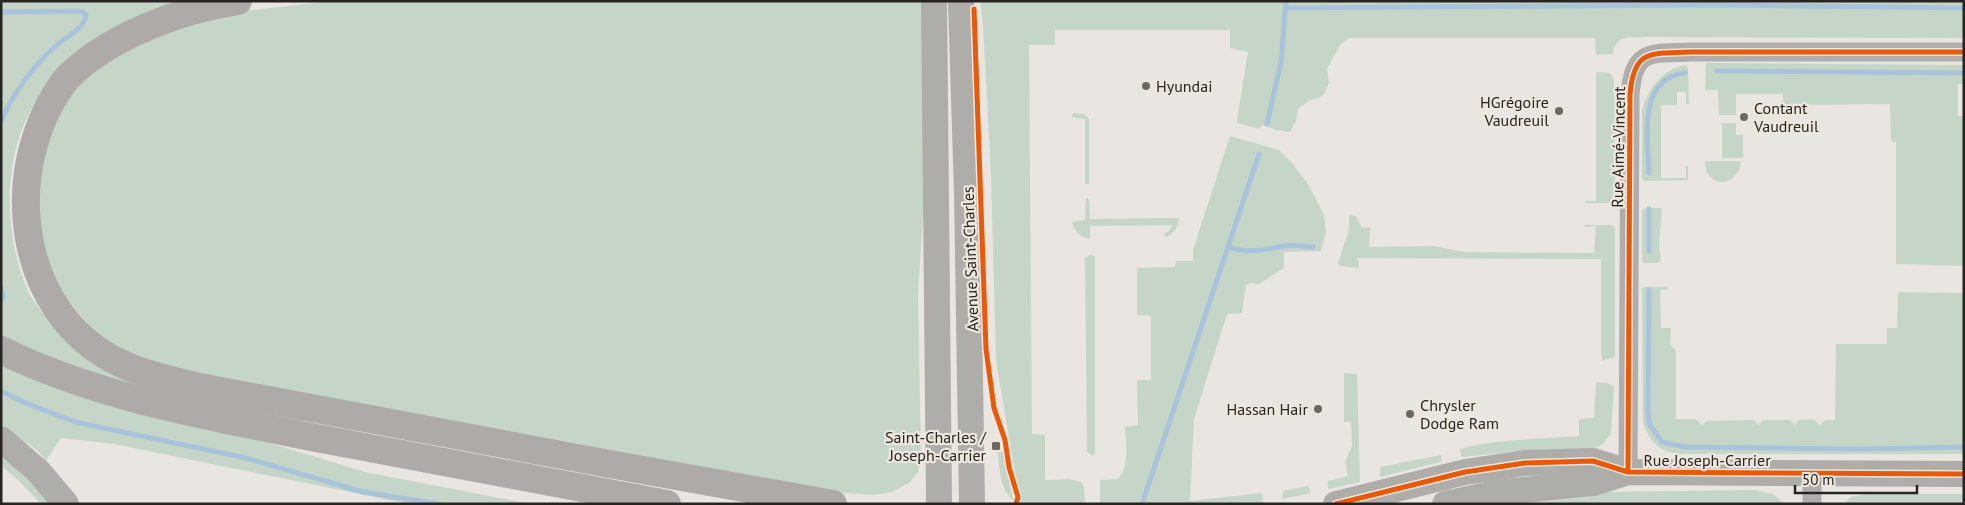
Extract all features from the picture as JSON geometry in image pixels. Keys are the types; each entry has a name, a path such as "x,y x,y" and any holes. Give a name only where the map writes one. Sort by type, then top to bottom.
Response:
{"highway":[{"path":"238,1 175,17 122,38 104,49 68,77 35,124 27,143 19,183 18,204 22,235 30,263 39,284 62,318 76,333 102,353 138,371 200,387 833,504"},
{"path":"1,350 47,371 80,383 235,422 667,504"}],"main road":[{"name":"Avenue Saint-Charles","path":"934,5 939,504"},
{"name":"Avenue Saint-Charles","path":"961,5 967,193 972,504"},
{"path":"1,439 38,471 66,504"},
{"name":"Rue Joseph-Carrier","path":"1336,504 1459,473 1525,464 1592,461 1628,472 1964,474"},
{"name":"Rue Joseph-Carrier","path":"1445,504 1496,493 1593,483 1628,472"}],"street":[{"name":"Rue Aimé-Vincent","path":"1628,472 1630,94 1632,76 1637,64 1651,54 1690,52 1964,52"},
{"path":"1812,473 1812,504"}],"green space":[{"path":"1,1 194,1 56,79 35,103 22,128 14,156 10,185 10,214 13,243 20,270 30,295 40,310 78,349 345,425 247,415 104,379 1,338"},
{"path":"331,1 924,1 924,198 918,294 921,458 918,472 910,482 893,492 874,495 833,492 783,484 570,442 192,373 151,364 106,345 43,272 30,175 67,96 93,69 150,38 236,12"},
{"path":"980,1 1964,1 1964,38 1634,37 1620,40 1613,54 1598,55 1596,54 1595,38 1349,38 1340,45 1327,69 1329,83 1325,93 1319,98 1310,100 1298,109 1296,121 1290,132 1262,125 1259,129 1238,123 1248,52 1230,48 1230,30 1055,30 1055,45 1029,45 1032,434 1045,435 1045,480 1069,479 1081,482 1084,487 1085,504 1022,504 996,360 991,175 983,24"},
{"path":"1706,63 1964,65 1964,84 1958,84 1958,116 1964,116 1964,266 1896,264 1896,142 1891,141 1890,104 1783,105 1783,94 1736,94 1736,115 1719,115 1718,90 1705,90"},
{"path":"1686,65 1688,69 1689,104 1686,104 1686,92 1677,92 1677,105 1661,105 1661,178 1686,178 1686,166 1688,166 1688,180 1645,181 1642,179 1642,110 1648,94 1663,75"},
{"path":"1596,72 1610,73 1614,80 1615,196 1610,203 1586,203 1586,201 1596,201"},
{"path":"1073,113 1084,114 1089,119 1089,184 1085,184 1085,119 1072,117"},
{"path":"1722,123 1736,123 1736,135 1743,135 1743,158 1722,158"},
{"path":"1230,136 1279,150 1293,164 1308,184 1324,215 1326,232 1321,251 1284,252 1284,268 1259,284 1251,283 1246,285 1242,313 1227,314 1194,419 1190,501 1262,493 1263,503 1100,504 1100,480 1117,479 1124,469 1126,462 1125,427 1138,425 1137,380 1151,380 1151,316 1137,315 1137,268 1175,267 1176,261 1193,261 1193,250"},
{"path":"1705,161 1741,161 1735,176 1729,181 1722,182 1710,177 1706,170"},
{"path":"1086,198 1089,199 1090,219 1179,218 1178,225 1173,232 1165,237 1164,234 1173,225 1090,226 1090,239 1086,238 1078,233 1072,222 1085,220"},
{"path":"1646,208 1662,208 1659,244 1661,260 1658,263 1644,263 1642,260 1642,210"},
{"path":"1349,215 1356,216 1362,228 1370,227 1369,247 1433,246 1465,252 1594,253 1596,226 1585,227 1585,225 1613,225 1615,229 1615,357 1602,361 1601,259 1358,258 1359,268 1340,266 1338,263 1349,230"},
{"path":"1090,255 1095,256 1095,453 1093,456 1087,452 1085,258"},
{"path":"1668,287 1668,289 1660,290 1661,328 1671,328 1670,344 1676,351 1676,419 1696,419 1702,425 1707,421 1753,420 1759,425 1763,420 1790,420 1795,425 1799,420 1813,419 1820,425 1825,420 1835,420 1836,344 1887,344 1887,328 1897,328 1898,292 1964,293 1964,454 1680,454 1666,451 1652,440 1643,421 1642,288"},
{"path":"1,361 365,472 530,504 409,504 114,444 61,438 46,461 38,451 1,424"},
{"path":"1344,373 1357,374 1360,482 1329,489 1328,481 1348,476 1345,462 1352,446 1351,422 1344,422"},
{"path":"1596,382 1614,386 1611,433 1602,445 1595,448 1519,451 1461,456 1460,449 1489,443 1579,436 1579,419 1594,418"},
{"path":"998,452 1003,452 1014,501 1003,485"},
{"path":"1,454 52,504 41,504 1,465"},
{"path":"1441,455 1441,462 1380,477 1380,467"},
{"path":"1308,486 1311,493 1282,499 1283,491"},
{"path":"1755,490 1773,494 1785,504 1525,504 1589,497 1600,492"},
{"path":"1868,494 1964,494 1964,504 1843,504 1851,497"}],"waterway":[{"path":"1267,124 1281,62 1286,1"},
{"path":"1286,8 1714,5 1964,8"},
{"path":"1,12 77,11 83,12 86,15 79,28 48,53 32,71 18,90 1,121"},
{"path":"1717,71 1964,73"},
{"path":"1649,173 1647,128 1652,98 1659,86 1670,77 1685,73"},
{"path":"1143,501 1259,154"},
{"path":"1649,209 1649,251"},
{"path":"1228,247 1250,251 1288,245 1313,247"},
{"path":"1,287 3,296 1,301"},
{"path":"1649,290 1648,413 1650,425 1662,442 1685,447 1859,449 1964,447"},
{"path":"1,391 28,404 75,422 246,458 363,492 439,504"}],"cycle path":[{"path":"974,9 986,349 994,408 1005,440 1009,467 1018,497 1016,504"},
{"path":"1628,472 1630,94 1632,79 1640,61 1647,56 1655,54 1690,52 1964,52"},
{"path":"1336,504 1465,472 1525,463 1593,461 1628,472 1964,474"}],"place":[{"name":"Hyundai","path":"1146,86"},
{"name":"HGrégoire Vaudreuil","path":"1559,111"},
{"name":"Contant Vaudreuil","path":"1744,117"},
{"name":"Hassan Hair","path":"1318,409"},
{"name":"Chrysler Dodge Ram","path":"1410,414"},
{"name":"Saint-Charles / Joseph-Carrier","path":"996,446"}]}
